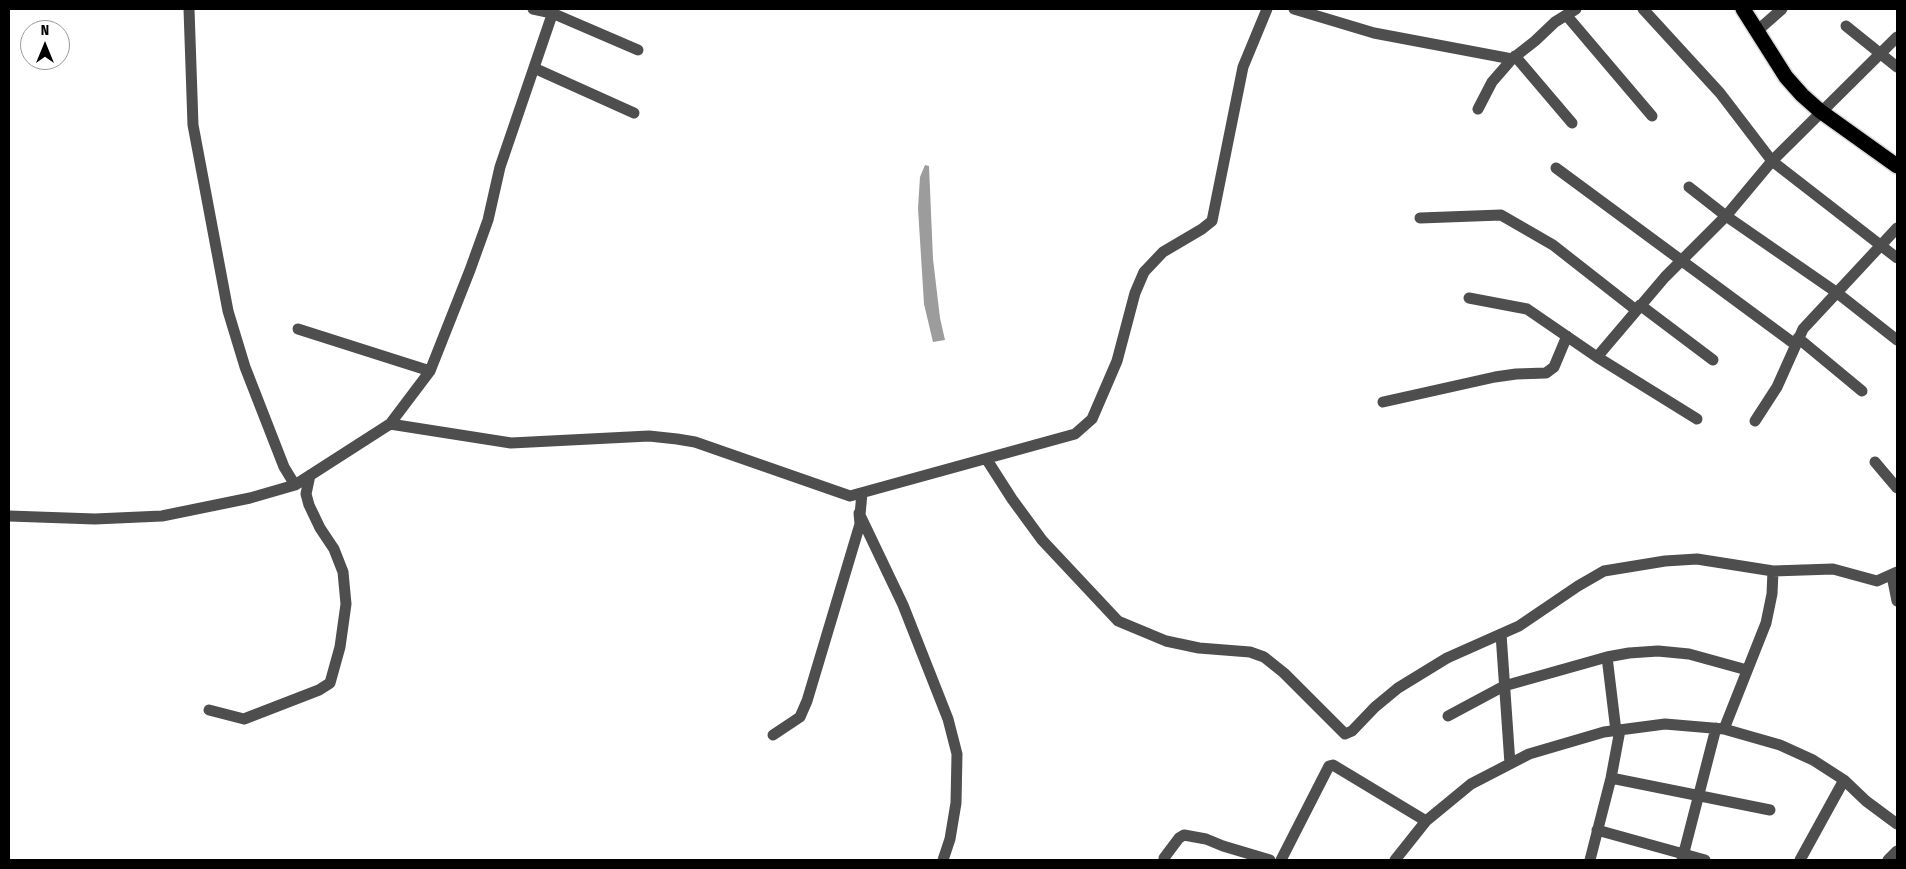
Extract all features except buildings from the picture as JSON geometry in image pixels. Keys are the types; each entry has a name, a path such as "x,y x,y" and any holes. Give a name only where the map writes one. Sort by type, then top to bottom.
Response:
{"highway":[{"path":"1743,9 1786,77 1820,111 1897,166"}],"street":[{"path":"189,9 193,125 228,311 245,367 284,467 295,485"},
{"path":"533,9 553,11 638,50"},
{"path":"390,424 511,443 649,436 677,439 695,442 856,495 1075,434 1092,419 1117,361 1135,293 1144,272 1163,252 1202,230 1212,221 1243,67 1267,9"},
{"path":"1294,9 1374,33 1513,57 1572,123"},
{"path":"1478,109 1492,82 1513,57 1555,22 1576,9"},
{"path":"1643,9 1720,93 1772,161 1897,258"},
{"path":"1757,31 1782,9"},
{"path":"9,516 95,518 162,516 250,498 295,485 390,424 430,371 485,228 500,167 553,11"},
{"path":"1567,16 1652,116"},
{"path":"1846,26 1897,66"},
{"path":"1597,357 1680,262 1726,216 1772,161 1820,111 1897,37"},
{"path":"534,68 634,113"},
{"path":"1556,168 1680,262 1797,342 1862,391"},
{"path":"1689,187 1726,216 1836,292 1897,340"},
{"path":"1420,218 1501,215 1553,245 1638,308 1713,360"},
{"path":"1755,421 1777,387 1803,329 1897,228"},
{"path":"1469,298 1527,309 1597,357 1698,419"},
{"path":"298,329 430,371"},
{"path":"1383,402 1495,377 1546,373 1554,367 1567,336"},
{"path":"987,460 1042,540 1118,621 1166,641 1198,648 1250,652 1264,657 1284,673 1345,734 1352,731 1375,707 1398,688 1447,658 1518,626 1604,571 1641,564 1697,559 1773,571 1833,569 1877,581 1895,574 1897,601"},
{"path":"1875,462 1897,488"},
{"path":"209,710 244,719 320,690 330,683 340,647 346,604 343,572 334,548 320,528 309,505 306,494 310,475"},
{"path":"772,735 800,717 807,701 860,524 856,495"},
{"path":"860,515 903,606 948,720 957,754 956,803 950,839 943,860"},
{"path":"1683,857 1720,729 1766,623 1772,594 1773,571"},
{"path":"1501,634 1510,764"},
{"path":"1448,716 1504,686 1607,657 1658,651 1689,654 1747,670"},
{"path":"1590,860 1611,778 1618,730 1607,657"},
{"path":"1396,860 1426,821 1471,784 1529,754 1618,730 1665,724 1720,729 1780,745 1813,760 1844,780 1866,801 1897,824"},
{"path":"1281,860 1329,766 1338,768 1426,821"},
{"path":"1611,778 1700,794 1770,810"},
{"path":"1800,860 1844,780"},
{"path":"1597,830 1683,857 1705,860"},
{"path":"1164,858 1179,838 1184,835 1206,839 1270,860"},
{"path":"1888,860 1897,851"}],"shaded area":[{"path":"925,165 929,166 933,259 940,318 945,340 933,342 924,304 918,208 920,177"}]}
